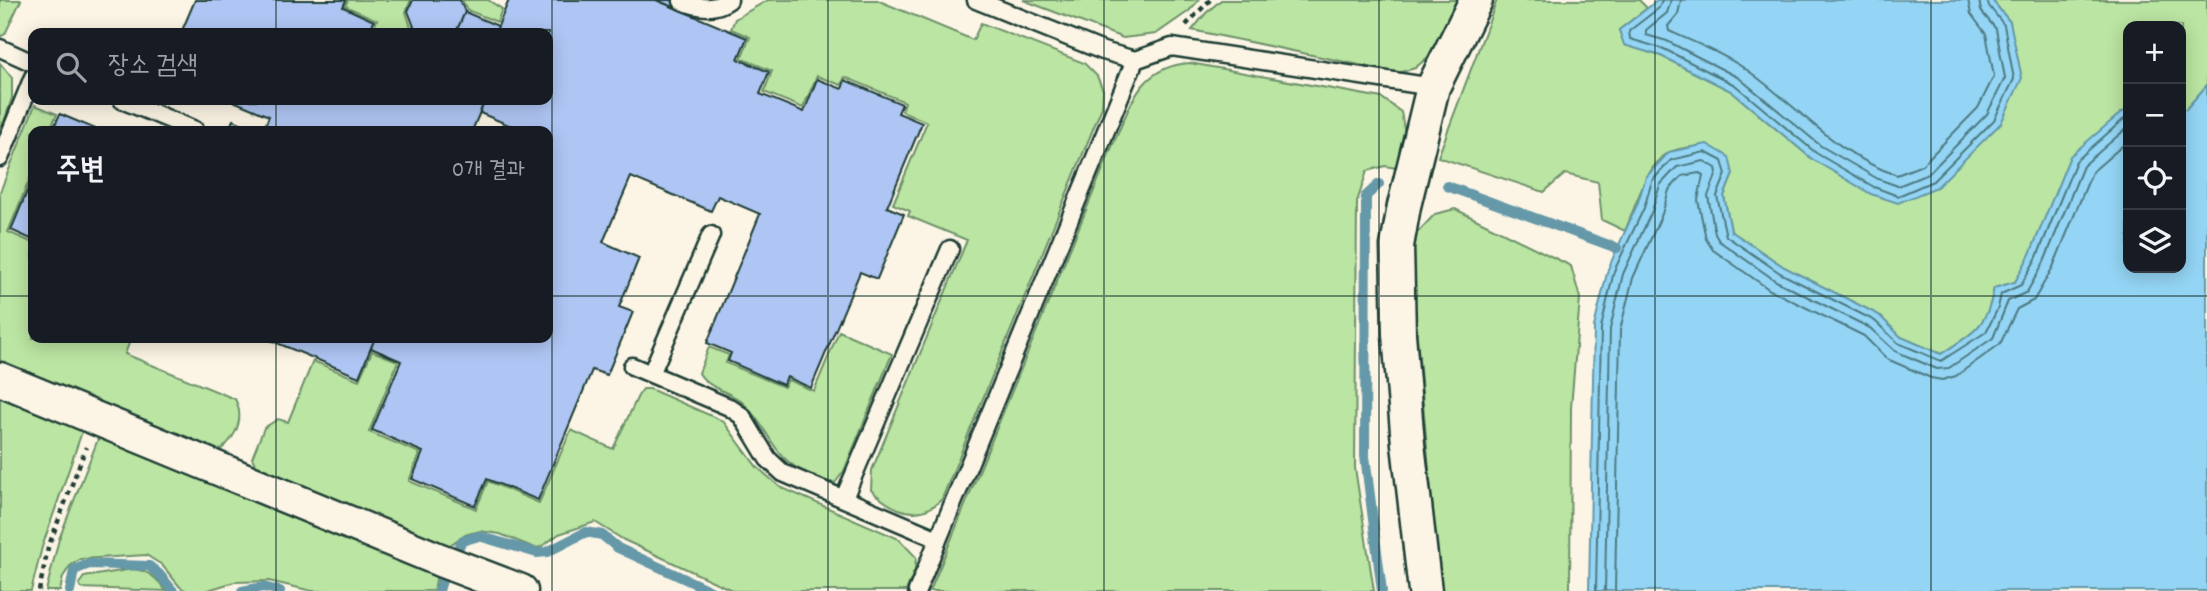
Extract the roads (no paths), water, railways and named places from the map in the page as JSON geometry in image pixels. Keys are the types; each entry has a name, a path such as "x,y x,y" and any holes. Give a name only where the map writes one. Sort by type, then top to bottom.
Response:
{"street":[{"path":"1425,591 1401,362 1397,246 1433,87 1476,0"},
{"path":"0,379 449,564 521,591"}],"lane":[{"path":"682,1 698,9 729,0"},
{"path":"976,0 1103,51 1135,60 1172,47 1433,87"},
{"path":"0,48 28,61"},
{"path":"917,591 1135,60"},
{"path":"0,158 28,89"},
{"path":"134,105 185,126"},
{"path":"651,374 711,235"},
{"path":"844,498 950,249"},
{"path":"632,366 729,407 742,416 768,458 783,473 938,539"}],"water":[{"path":"1658,0 1992,0 2010,22 2022,78 2001,123 1937,187 1898,203 1871,194 1812,159 1731,91 1661,56 1624,45 1619,30"},
{"path":"2207,85 2207,591 1589,591 1594,327 1608,269 1637,205 1646,177 1669,152 1707,144 1729,157 1733,174 1724,196 1731,231 1784,267 1879,315 1901,337 1941,354 1970,334 1983,321 1994,288 2015,282 2030,254 2070,156 2122,112 2123,273 2186,273 2186,109"}],"waterway":[{"path":"1379,184 1366,196 1365,456 1382,591"},
{"path":"1447,186 1617,248"},
{"path":"439,591 443,577 462,541 479,536 537,553 547,552 586,532 602,535 618,548 711,591"},
{"path":"70,591 74,570 89,564 149,566 173,591"},
{"path":"242,591 263,587 280,591"}]}
